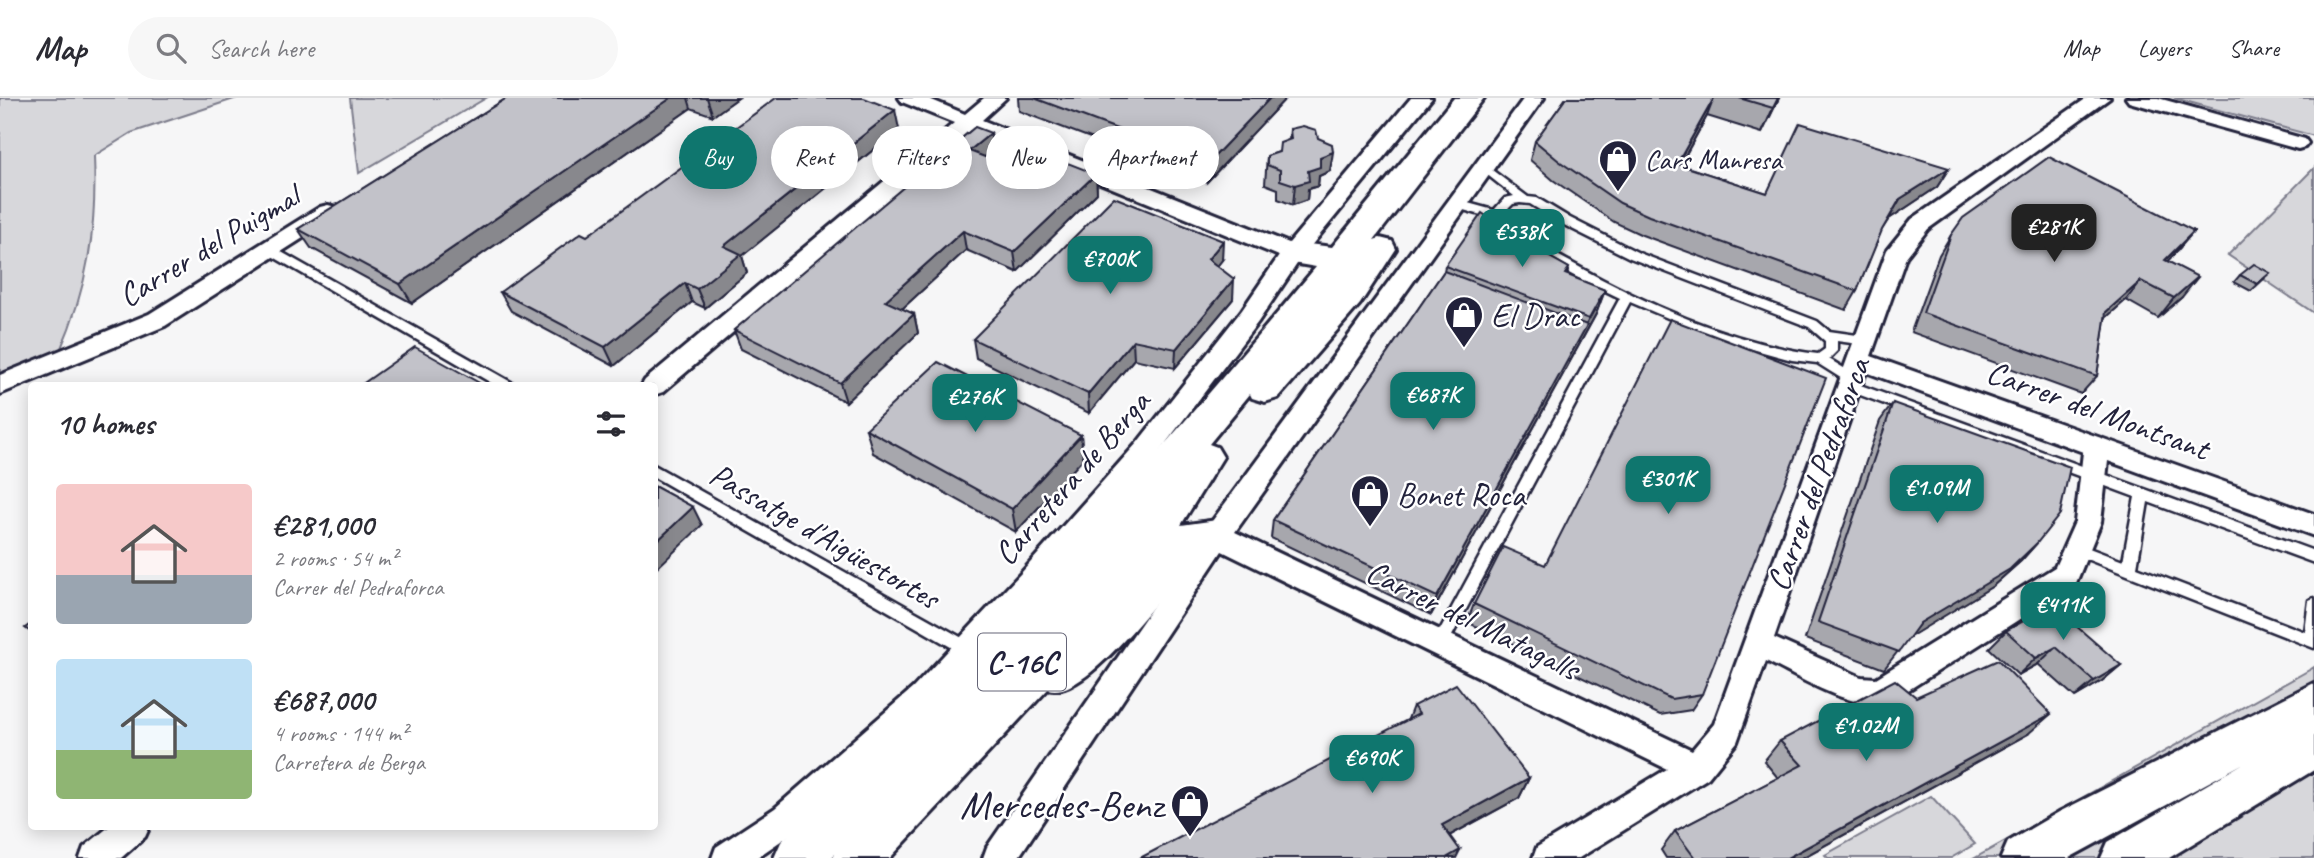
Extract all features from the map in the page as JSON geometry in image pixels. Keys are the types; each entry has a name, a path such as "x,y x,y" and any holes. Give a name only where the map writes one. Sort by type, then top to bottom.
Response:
{"main road":[{"name":"C-16C","path":"798,858 979,677 1125,517 1343,260 1469,98"},
{"name":"C-16C","path":"854,856 995,692 1348,296 1437,169 1494,98"},
{"path":"1293,253 1343,260 1359,258 1409,192 1437,169"},
{"path":"1278,334 1309,272 1293,253"},
{"path":"854,856 1011,700 1151,539 1204,457"},
{"path":"1011,700 1098,642 1187,539 1217,536"},
{"path":"2025,858 2076,828 2314,703"},
{"path":"2126,858 2314,746"}],"street":[{"path":"909,98 1293,253"},
{"path":"658,383 996,98"},
{"name":"Carretera de Berga","path":"727,858 786,819 924,697 968,649 1146,450 1250,316 1293,253 1422,98"},
{"path":"999,858 1217,536 1534,98"},
{"name":"Carrer del Pedraforca","path":"1549,858 1697,768 1726,732 1895,255 1920,224 2100,98"},
{"path":"2136,98 2298,143"},
{"name":"Carrer del Puigmal","path":"0,385 158,320 350,199"},
{"name":"Carrer del Montsant","path":"1857,366 2097,445 2314,525"},
{"path":"1756,643 1859,690 1880,692 2066,575 2088,522 2097,445"},
{"name":"Carrer del Matagalls","path":"1217,536 1697,768"},
{"path":"96,858 129,830"}],"lane":[{"name":"Carrer del Montsant","path":"1484,167 1524,199 1533,201 1605,243 1661,268 1813,324 1828,335 1857,366"},
{"path":"1503,217 1501,209 1506,202 1524,199"},
{"name":"Carrer del Montsant","path":"1457,205 1503,217 1536,246 1627,296 1708,331 1780,354 1857,366"},
{"path":"270,249 501,382"},
{"path":"1440,644 1627,296"},
{"path":"1820,359 1830,354 1832,348 1828,335"},
{"path":"1857,366 2093,474 2314,557"},
{"name":"Passatge d'Aigüestortes","path":"658,472 968,649"},
{"path":"2129,570 2143,493"},
{"path":"2076,549 2312,642 2314,604"}],"shaded area":[{"path":"0,98 237,98 131,133 94,156 94,208 89,257 77,305 59,353 0,376"},
{"path":"350,98 486,98 359,173"},
{"path":"2174,98 2314,98 2314,136"},
{"path":"2314,168 2314,313 2228,255"},
{"path":"2314,667 2314,858 1975,858 2311,669"},
{"path":"1931,796 1975,844 1951,858 1828,858 1825,855"}],"building":[{"path":"507,98 671,98 400,284 298,229"},
{"path":"776,98 864,98 895,110 858,139 858,126 771,126 771,189 796,189 724,246 741,254 697,289 685,283 605,347 500,292 581,233 587,236 679,169 679,189 757,189 757,126 738,126"},
{"path":"1034,98 1270,98 1219,151 1219,126 1109,126"},
{"path":"1566,98 1714,98 1677,164 1767,193 1800,123 1949,168 1900,199 1882,230 1857,291 1620,203 1535,141"},
{"path":"1739,98 1778,98 1773,108"},
{"path":"1303,126 1316,130 1318,138 1332,144 1333,152 1320,157 1320,167 1308,171 1309,181 1295,185 1280,180 1280,170 1267,165 1267,156 1279,152 1280,143 1291,139 1290,129"},
{"path":"975,127 986,131 986,137 972,149 972,130"},
{"path":"972,152 986,156 986,189 1069,189 1069,164 1083,169 1083,186 1014,252 963,231 885,301 914,314 840,383 734,330 901,189 972,189"},
{"path":"2049,157 2194,231 2165,260 2198,277 2174,298 2141,281 2106,312 2097,376 1923,313 1951,235 1963,218"},
{"path":"1114,197 1223,241 1208,259 1234,279 1176,349 1133,340 1088,394 973,339"},
{"path":"1482,213 1523,242 1569,268 1565,274 1605,290 1589,319 1445,266"},
{"path":"2254,264 2270,273 2257,284 2240,275"},
{"path":"1444,271 1587,325 1437,597 1273,520"},
{"path":"1670,319 1826,378 1702,694 1671,699 1474,604 1503,547 1545,565"},
{"path":"415,347 478,382 365,382"},
{"path":"938,362 1081,435 1012,509 866,429"},
{"path":"1893,403 2070,467 2060,514 2037,543 2010,569 1920,623 1899,652 1818,622"},
{"path":"658,488 693,507 658,540"},
{"path":"2052,605 2121,665 2094,681 2056,647 2036,658 2006,631"},
{"path":"1998,660 2051,714 1787,858 1695,858 1675,831 1802,765 1780,741 1895,680 1916,697"},
{"path":"1456,684 1529,778 1442,825 1460,850 1446,858 1140,858 1419,714 1413,706"}],"place":[{"name":"Cars Manresa","path":"1618,193"},
{"name":"El Drac","path":"1464,349"},
{"name":"Bonet Roca","path":"1370,528"},
{"name":"Mercedes-Benz","path":"1190,838"}]}
